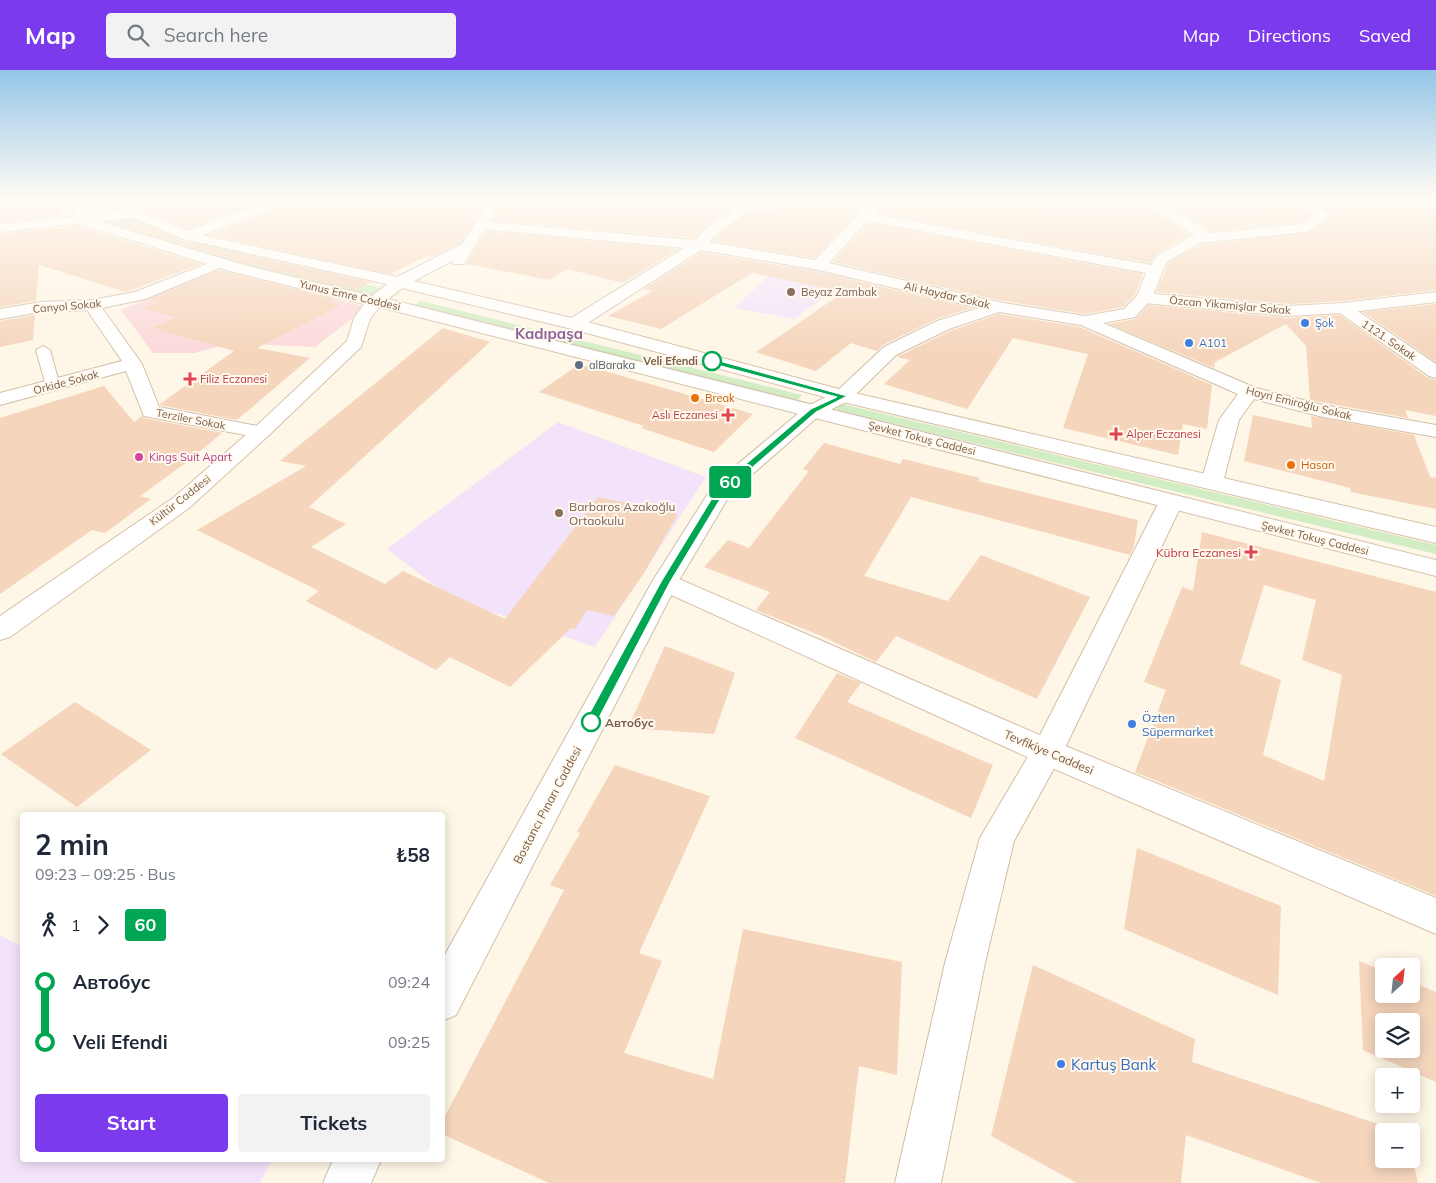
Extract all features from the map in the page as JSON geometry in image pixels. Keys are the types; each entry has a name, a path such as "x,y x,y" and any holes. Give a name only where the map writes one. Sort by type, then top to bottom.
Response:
{"street":[{"name":"Yunus Emre Caddesi","path":"174,250 217,264 391,305"},
{"name":"Yunus Emre Caddesi","path":"250,250 432,289"},
{"name":"Kültür Caddesi","path":"0,630 181,503 262,432 355,343 362,318 391,305 398,283 461,250"},
{"path":"391,305 432,289 456,265 466,250"},
{"path":"574,324 691,250"},
{"name":"Ali Haydar Sokak","path":"729,250 819,265 998,307"},
{"path":"819,265 832,250"},
{"path":"1046,250 1155,270"},
{"name":"Bostancı Pınarı Caddesi","path":"445,995 665,582 722,489 813,410 843,396 890,351 943,325 998,307 1085,321 1129,313 1144,298 1155,270 1163,258 1177,250"},
{"name":"Canyol Sokak","path":"0,314 40,307 92,305 140,296 217,264"},
{"name":"Şevket Tokuş Caddesi","path":"432,289 574,324 843,396 1436,535"},
{"name":"Özcan Yikamişlar Sokak","path":"1144,298 1288,311 1343,308 1436,297"},
{"name":"Terziler Sokak","path":"92,305 133,364 151,412 262,432"},
{"name":"Şevket Tokuş Caddesi","path":"391,305 1436,568"},
{"name":"1121. Sokak","path":"1343,308 1436,372"},
{"name":"Hayri Emiroğlu Sokak","path":"1085,321 1250,392 1323,411 1436,432"},
{"name":"Orkide Sokak","path":"0,399 133,364"},
{"path":"1212,482 1229,420 1250,392"},
{"path":"918,1183 965,963 997,838 1047,752 1171,502"},
{"name":"Tevfikiye Caddesi","path":"665,582 1047,752 1436,916"}],"lane":[{"path":"43,350 53,386"}],"shaded area":[{"name":"Beyaz Zambak","path":"782,263 854,276 794,319 734,308"},
{"path":"216,270 367,307 315,347 232,343 194,353 153,353 121,310"},
{"name":"Barbaros Azakoğlu Ortaokulu","path":"558,422 706,477 595,647 451,598 387,549"},
{"path":"0,935 20,946 20,1162 271,1162 260,1183 0,1183"}],"green space":[{"path":"190,250 229,250 400,293 385,301"},
{"path":"421,301 802,395 797,401 414,306"},
{"path":"842,404 1436,545 1436,554 835,410"}],"building":[{"path":"0,250 156,250 201,264 126,292 39,265 36,301 0,307"},
{"path":"201,250 224,250 371,282 355,290 244,263"},
{"path":"278,250 446,250 431,257 426,256 390,274"},
{"path":"475,250 676,250 623,283 567,269 550,280 466,264"},
{"path":"766,250 822,250 814,258"},
{"path":"844,250 1013,250 1143,274 1135,295 1123,307 1085,314 998,300 833,262"},
{"path":"1079,250 1163,250 1157,253 1150,263"},
{"path":"1191,250 1436,250 1436,290 1343,301 1288,304 1156,292 1169,262"},
{"path":"701,252 819,272 972,308 936,319 883,345 877,351 851,343 816,371 756,352 844,292 752,273 661,329 608,316 653,291 644,289"},
{"path":"220,270 336,299 329,302 341,305 257,348 310,358 237,420 160,405 234,351 152,328 176,317 144,308 158,302 150,299"},
{"path":"1436,304 1436,362 1363,312"},
{"path":"1148,305 1288,318 1340,315 1428,378 1436,380 1436,416 1405,410 1408,418 1310,400 1306,346 1286,324 1215,362 1214,368 1109,324 1135,319"},
{"path":"999,314 1080,327 1212,385 1207,429 1183,424 1178,455 1063,428 1088,354 1013,338 967,409 884,384 910,360 897,357 950,331"},
{"path":"35,315 33,340 0,347 0,321"},
{"path":"443,328 490,342 309,507 346,524 311,547 385,584 403,571 505,619 598,497 678,514 644,573 614,616 587,610 575,629 571,628 510,687 450,657 436,670 306,601 319,591 197,530 306,466 280,461"},
{"path":"580,364 753,414 714,452 641,428 644,426 539,392"},
{"path":"104,386 134,422 142,416 144,418 222,433 187,462 140,496 151,499 105,533 92,530 0,594 0,418"},
{"path":"1253,415 1312,428 1311,416 1414,435 1430,477 1436,478 1436,509 1351,492 1350,488 1244,461"},
{"path":"824,443 900,464 903,459 980,478 978,481 1138,520 1134,546 1130,555 911,497 864,576 948,601 981,555 1090,597 1037,699 896,636 876,662 819,635 756,610 770,592 704,567 728,540 749,548 809,471 803,469"},
{"path":"1202,532 1436,592 1436,896 1135,772 1166,690 1144,682 1182,587 1193,591","holes":["1264,585 1316,600 1302,660 1342,675 1324,781 1263,755 1281,680 1240,664"]},
{"path":"665,646 735,673 714,734 628,728"},
{"path":"837,673 861,683 847,702 993,765 971,818 795,738"},
{"path":"75,702 151,750 77,807 1,754"},
{"path":"615,765 710,796 639,953 662,961 624,1053 713,1079 743,929 902,962 897,1075 859,1066 845,1183 549,1183 445,1135 445,1116 564,890 550,885 580,833 577,832"},
{"path":"1137,848 1281,906 1278,995 1124,929"},
{"path":"1359,961 1375,967 1375,1003 1420,1003 1420,986 1436,992 1436,1082 1420,1075 1420,1068 1404,1068 1381,1058 1420,1058 1420,1013 1375,1013 1375,1055 1363,1050"},
{"path":"1033,965 1195,1039 1192,1062 1375,1123 1375,1168 1415,1168 1418,1183 1321,1183 1186,1135 1181,1183 1077,1183 991,1136"}],"bus line":[{"name":"60","path":"591,722 665,582 722,489 813,410 843,396 712,361"}],"place":[{"name":"Beyaz Zambak","path":"791,292"},
{"name":"Şok","path":"1305,323"},
{"name":"A101","path":"1189,343"},
{"name":"Veli Efendi","path":"712,361"},
{"name":"alBaraka","path":"579,365"},
{"name":"Filiz Eczanesi","path":"190,379"},
{"name":"Break","path":"695,398"},
{"name":"Aslı Eczanesi","path":"728,415"},
{"name":"Alper Eczanesi","path":"1116,434"},
{"name":"Kings Suit Apart","path":"139,457"},
{"name":"Hasan","path":"1291,465"},
{"name":"Barbaros Azakoğlu Ortaokulu","path":"559,513"},
{"name":"Kübra Eczanesi","path":"1251,552"},
{"name":"Автобус","path":"591,722"},
{"name":"Özten Süpermarket","path":"1132,724"},
{"name":"Kartuş Bank","path":"1061,1064"}],"district":[{"name":"Kadıpaşa","path":"549,333"}]}
